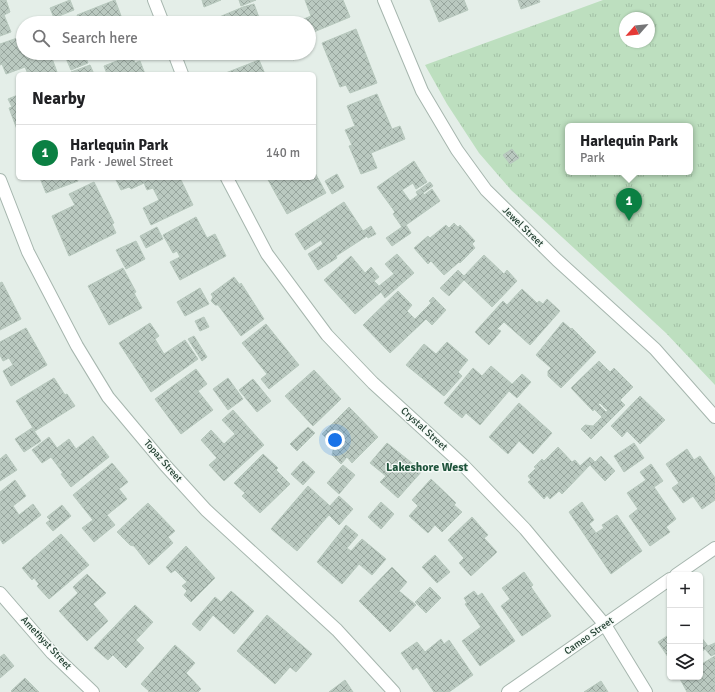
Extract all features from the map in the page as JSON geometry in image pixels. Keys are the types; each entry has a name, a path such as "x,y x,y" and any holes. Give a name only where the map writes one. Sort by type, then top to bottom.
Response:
{"street":[{"path":"154,0 160,16"},
{"name":"Jewel Street","path":"384,0 422,91 456,150 486,190 557,260 655,348 715,417"},
{"path":"177,60 181,72"},
{"name":"Topaz Street","path":"0,180 28,252 77,346 108,397 165,465 206,510 336,630 394,692"},
{"name":"Crystal Street","path":"228,180 267,254 327,335 373,383 464,466 510,513 605,625 646,692"},
{"path":"680,572 715,548"},
{"name":"Cameo Street","path":"508,692 667,581"},
{"name":"Amethyst Street","path":"0,593 52,653 93,692"}],"green space":[{"path":"603,0 715,0 715,385 666,333 511,190 479,153 447,104 425,65"}],"building":[{"path":"0,0 6,0 10,12 4,15 11,32 0,36"},
{"path":"70,0 74,10 59,16 53,16 50,8"},
{"path":"115,0 121,16 77,16"},
{"path":"202,0 221,0 204,7"},
{"path":"239,0 256,0 241,6"},
{"path":"305,0 343,0 350,17 316,31 316,16 311,16"},
{"path":"430,0 464,0 468,10 439,22"},
{"path":"518,0 539,0 540,2 521,9"},
{"path":"254,4 258,16 222,16"},
{"path":"356,29 377,83 350,93 346,85 340,87 322,43"},
{"path":"16,38 16,60 53,60 57,72 27,72 25,67 6,74 2,64 0,65 0,44"},
{"path":"67,60 87,60 88,63 71,70"},
{"path":"119,60 134,60 135,63 140,61 144,72 106,72 104,66"},
{"path":"259,60 264,72 228,72"},
{"path":"90,65 93,72 71,72"},
{"path":"377,94 392,129 400,126 405,139 371,153 377,168 361,174 349,146 352,145 345,130 355,126 347,106"},
{"path":"16,96 16,127 9,108 12,107 8,99"},
{"path":"512,149 519,158 510,164 503,155"},
{"path":"414,161 427,182 416,189 413,183 402,190 410,201 418,195 416,192 430,182 433,186 423,193 424,195 432,189 440,201 406,225 411,233 392,246 386,238 402,227 393,214 395,212 377,187"},
{"path":"337,174 344,187 332,194 325,181"},
{"path":"316,175 326,193 287,214 268,180 316,180"},
{"path":"41,180 78,180 78,181 46,193"},
{"path":"116,180 181,180 193,205 151,225 143,208 159,200 153,188 147,190 144,183 131,189 129,187 121,190"},
{"path":"94,182 114,223 112,224 116,233 69,256 52,216 75,205 69,194"},
{"path":"344,202 363,231 371,226 376,234 368,238 367,236 336,256 337,258 318,270 308,254 323,244 321,240 305,250 295,234"},
{"path":"196,217 207,238 215,234 226,256 180,280 170,262 180,257 177,251 173,253 163,235"},
{"path":"454,223 458,227 460,225 475,241 472,244 475,248 460,263 459,262 444,275 431,261 428,264 414,248 428,236 430,238 446,225 449,228"},
{"path":"157,227 163,239 146,248 140,236"},
{"path":"136,241 145,259 126,269 116,250"},
{"path":"397,254 414,273 385,298 381,292 355,314 324,280 351,256 365,273 371,267 379,277 374,281 379,286 394,274 385,264"},
{"path":"484,255 504,274 507,270 517,281 492,307 464,280 449,296 440,288 458,270 464,276"},
{"path":"123,268 136,292 134,293 142,308 109,325 88,286"},
{"path":"234,277 240,285 241,283 264,319 241,336 218,305 215,305 211,301 213,297 211,294"},
{"path":"2,282 21,319 0,330 0,283"},
{"path":"200,288 209,304 185,316 177,302"},
{"path":"522,289 537,303 539,301 543,304 547,299 560,311 530,345 504,322 497,329 501,331 489,345 475,332 503,301 507,305"},
{"path":"398,291 412,305 407,311 415,319 431,303 429,301 433,297 446,310 432,325 426,319 390,353 363,325"},
{"path":"204,317 209,327 200,331 195,321"},
{"path":"563,322 571,329 572,328 596,352 561,388 548,376 548,371 551,368 536,355"},
{"path":"150,323 159,336 155,339 164,354 185,340 198,359 151,392 119,343"},
{"path":"266,324 299,365 269,389 261,379 267,374 242,343"},
{"path":"26,328 47,365 11,386 3,371 13,365 9,358 3,361 0,355 0,342"},
{"path":"194,336 207,357 202,361 188,339"},
{"path":"447,342 468,360 458,372 462,376 444,396 406,365 424,344 436,354"},
{"path":"599,361 610,372 614,368 633,387 620,400 625,405 591,439 581,429 585,425 593,426 602,417 594,409 593,411 571,388","holes":["600,403 608,411 606,412 598,404"]},
{"path":"491,366 512,384 522,374 531,382 517,398 509,391 480,425 466,413 462,418 444,403 473,368 482,376"},
{"path":"196,369 207,384 198,391 213,410 181,434 155,399"},
{"path":"314,370 341,399 313,426 285,396"},
{"path":"54,378 65,395 67,394 75,406 35,431 16,401"},
{"path":"228,378 243,399 228,410 213,389"},
{"path":"253,379 271,401 257,412 239,390"},
{"path":"640,396 665,420 640,444 627,431 622,437 611,426"},
{"path":"519,403 552,433 533,454 519,441 508,454 489,437"},
{"path":"349,407 378,437 352,463 347,457 341,464 332,455 334,446 322,434"},
{"path":"233,410 264,445 224,481 209,465 217,458 201,440 211,430 224,444 235,434 222,420"},
{"path":"308,427 315,433 297,451 290,444"},
{"path":"32,428 41,441 24,452 15,439"},
{"path":"93,436 109,457 71,487 51,457 42,463 32,450 49,437 57,448 69,439 76,449"},
{"path":"387,443 422,471 398,498 380,482 386,476 370,463"},
{"path":"634,443 644,458 624,472 614,456"},
{"path":"558,447 572,462 575,460 580,466 590,457 595,462 601,456 615,471 605,481 590,465 562,494 559,491 550,499 547,495 544,499 528,482 531,480 528,476 542,459 544,461"},
{"path":"687,449 694,460 700,456 715,478 715,500 702,509 693,496 683,503 672,488 679,483 666,464"},
{"path":"6,454 17,470 0,481 0,459"},
{"path":"263,454 278,468 276,470 290,484 260,513 242,496 245,493 234,483"},
{"path":"303,461 315,472 303,485 291,474"},
{"path":"112,463 128,482 119,489 127,499 107,515 115,525 94,542 82,528 93,520 73,495"},
{"path":"651,464 663,481 654,487 676,519 666,527 670,532 650,546 629,516 638,509 627,493 646,480 640,472"},
{"path":"343,465 355,475 339,494 327,483"},
{"path":"431,479 456,503 454,505 462,512 442,532 435,525 428,533 409,516 418,506 412,500"},
{"path":"15,480 26,496 13,506 19,515 33,504 41,515 3,544 0,539 0,492"},
{"path":"308,486 330,506 339,496 353,509 339,525 329,515 297,551 271,529"},
{"path":"381,502 394,514 381,529 368,517"},
{"path":"582,502 594,520 589,524 596,533 604,528 602,525 617,515 642,551 611,574 569,512"},
{"path":"148,503 175,531 168,537 173,543 149,565 134,546 130,545 117,532"},
{"path":"62,505 71,516 53,531 46,523 50,520 47,517"},
{"path":"472,517 488,535 484,538 497,552 471,576 459,563 464,558 448,540"},
{"path":"346,525 358,535 347,548 351,551 362,539 386,559 372,575 359,564 342,584 317,562"},
{"path":"61,534 89,565 49,599 37,586 39,584 34,578 32,580 22,568"},
{"path":"186,546 215,578 191,602 184,595 187,591 182,586 187,582 175,570 171,573 166,567"},
{"path":"435,555 450,572 437,583 422,567"},
{"path":"392,567 407,582 399,591 416,605 390,632 359,601"},
{"path":"524,572 533,585 531,587 551,616 522,636 501,606 510,599 502,588"},
{"path":"87,574 106,593 93,604 108,621 87,641 59,611 78,593 73,587"},
{"path":"430,587 441,598 426,613 415,602"},
{"path":"231,591 254,611 234,634 213,615 200,631 192,624 215,597 221,602"},
{"path":"474,591 478,596 482,593 515,641 480,666 462,641 481,627 465,604 467,603 464,598"},
{"path":"135,605 153,622 136,640 144,648 126,668 113,655 108,660 94,648"},
{"path":"267,615 312,654 296,672 290,667 275,684 237,651"},
{"path":"667,636 667,656 658,642"},
{"path":"441,639 444,644 449,640 473,675 449,692 434,692 417,667 413,670 401,653 417,642 425,652"},
{"path":"703,640 708,646 715,643 715,654 711,656 705,649 703,651"},
{"path":"175,645 195,663 186,673 201,689 198,692 148,692 149,691 141,684"},
{"path":"4,654 14,666 0,678 0,657"},
{"path":"715,656 715,692 687,692 681,680 703,680 703,663"},
{"path":"25,678 39,692 11,691"},
{"path":"345,680 353,692 329,692"},
{"path":"601,681 608,692 584,692"}],"place":[{"name":"Harlequin Park","path":"629,221"}],"district":[{"name":"Lakeshore West","path":"427,467"}]}
